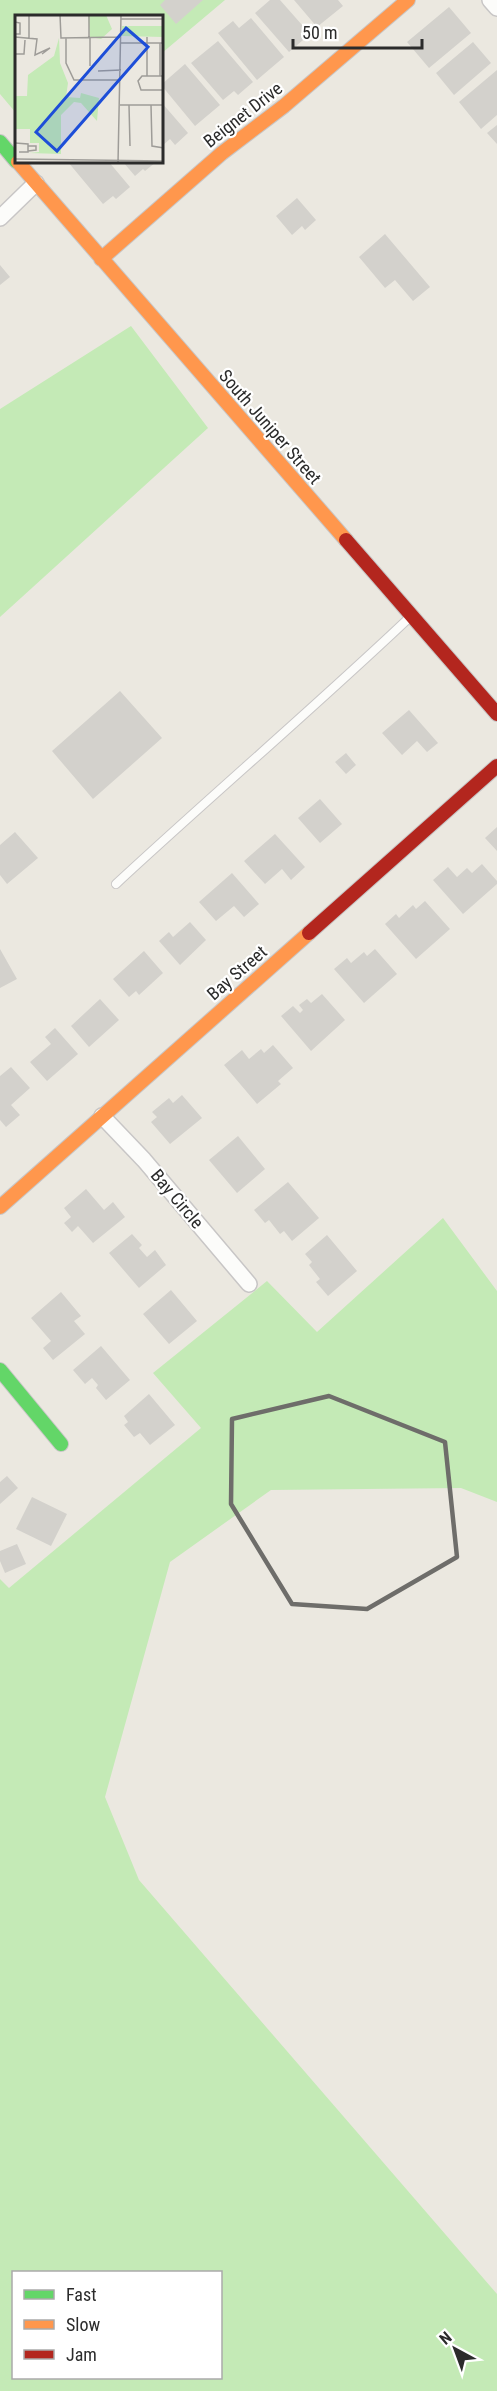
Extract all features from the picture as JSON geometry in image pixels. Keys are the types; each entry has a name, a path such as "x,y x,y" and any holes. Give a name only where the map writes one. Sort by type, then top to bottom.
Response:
{"street":[{"name":"Beignet Drive","path":"101,259 222,153 284,106 408,0"},
{"path":"490,0 497,8"},
{"name":"South Juniper Street","path":"0,142 15,159"},
{"name":"South Juniper Street","path":"20,164 497,714"},
{"path":"0,218 36,183"},
{"name":"Bay Street","path":"0,1207 497,766"},
{"name":"Bay Circle","path":"102,1116 144,1160 249,1284"},
{"path":"0,1370 61,1444"}],"lane":[{"path":"116,884 220,788 302,718 411,616"}],"highlighted area":[{"path":"329,1396 445,1442 457,1557 367,1609 292,1604 231,1504 232,1419"}],"green space":[{"path":"0,0 225,0 164,51 164,15 15,15 15,112 0,94"},
{"path":"131,326 208,428 0,617 0,409"},
{"path":"443,1218 497,1291 497,1502 461,1488 271,1490 170,1562 105,1797 139,1880 497,2294 497,2391 0,2391 0,1579 9,1588 201,1428 153,1373 267,1281 317,1332"}],"building":[{"path":"165,0 203,0 176,24 160,5"},
{"path":"270,0 280,0 310,34 289,52 255,13"},
{"path":"294,0 338,0 343,6 317,27"},
{"path":"449,7 471,33 429,68 407,42"},
{"path":"251,18 284,57 257,80 218,33 233,21 239,28"},
{"path":"218,41 253,82 238,95 234,91 223,100 191,63"},
{"path":"473,42 491,63 454,95 436,73"},
{"path":"185,64 220,105 195,126 164,88 164,82"},
{"path":"497,70 497,115 481,129 459,102"},
{"path":"164,105 188,133 175,145 170,139 164,144"},
{"path":"497,125 497,144 487,133"},
{"path":"70,164 111,164 130,187 116,199 113,196 103,204"},
{"path":"125,164 154,164 145,171 143,169 135,176"},
{"path":"297,198 316,220 305,230 302,226 292,235 276,216"},
{"path":"385,234 430,287 413,301 395,280 385,288 359,257"},
{"path":"0,265 10,277 0,285"},
{"path":"120,691 162,738 93,799 52,751"},
{"path":"409,710 438,743 427,752 417,741 402,755 382,733"},
{"path":"346,753 356,765 346,774 335,762"},
{"path":"320,799 342,824 320,843 298,818"},
{"path":"497,827 497,851 485,838"},
{"path":"15,832 38,858 7,884 0,875 0,845"},
{"path":"275,834 305,867 291,880 282,869 265,884 244,861"},
{"path":"482,864 497,884 463,914 433,880 448,867 457,877 467,868 472,873"},
{"path":"232,873 259,904 244,917 234,906 216,921 199,902"},
{"path":"425,901 450,929 416,959 385,924 396,914 399,918 413,905 416,909"},
{"path":"190,922 206,940 180,965 159,941 169,932 173,937"},
{"path":"0,949 17,979 0,988"},
{"path":"375,949 397,974 364,1003 334,969 347,958 351,963 364,952 367,956"},
{"path":"144,951 163,973 139,995 136,991 129,997 113,979"},
{"path":"322,994 345,1020 311,1051 281,1016 293,1006 300,1013 303,1010 299,1005 307,999 311,1003"},
{"path":"100,999 119,1020 89,1047 71,1026"},
{"path":"55,1028 78,1054 47,1081 30,1062 51,1044 45,1037"},
{"path":"273,1045 293,1068 278,1081 281,1084 257,1104 224,1065 242,1050 249,1059 261,1049 264,1053"},
{"path":"11,1067 30,1088 11,1105 20,1115 6,1127 0,1120 0,1076"},
{"path":"182,1095 202,1118 170,1144 151,1122 157,1117 152,1112 169,1098 173,1103"},
{"path":"238,1136 265,1169 237,1193 209,1160"},
{"path":"288,1182 319,1218 292,1241 284,1231 280,1234 269,1220 265,1223 254,1210"},
{"path":"86,1189 104,1210 113,1202 125,1217 93,1243 78,1226 72,1232 64,1223 71,1217 64,1208"},
{"path":"132,1234 142,1245 139,1248 147,1257 155,1250 166,1265 139,1288 109,1253"},
{"path":"327,1235 357,1271 328,1296 316,1282 320,1279 309,1265 312,1262 305,1254"},
{"path":"171,1290 197,1321 169,1344 143,1314"},
{"path":"61,1292 81,1316 74,1321 85,1334 53,1360 43,1348 51,1341 31,1318"},
{"path":"101,1346 130,1380 106,1400 96,1388 98,1385 92,1378 85,1384 73,1370"},
{"path":"149,1394 175,1425 150,1445 140,1433 134,1437 124,1425 128,1422 124,1416"},
{"path":"7,1476 18,1488 0,1504 0,1482"},
{"path":"32,1497 67,1514 51,1546 16,1529"},
{"path":"17,1544 26,1564 5,1573 0,1561 0,1551"}],"traffic: fast":[{"path":"0,142 15,160"},
{"path":"0,1370 61,1444"}],"traffic: slow":[{"path":"101,259 222,153 284,106 408,0"},
{"path":"20,164 346,540"},
{"path":"0,1207 309,933"}],"traffic: jam":[{"path":"346,540 497,714"},
{"path":"309,933 497,766"}]}
